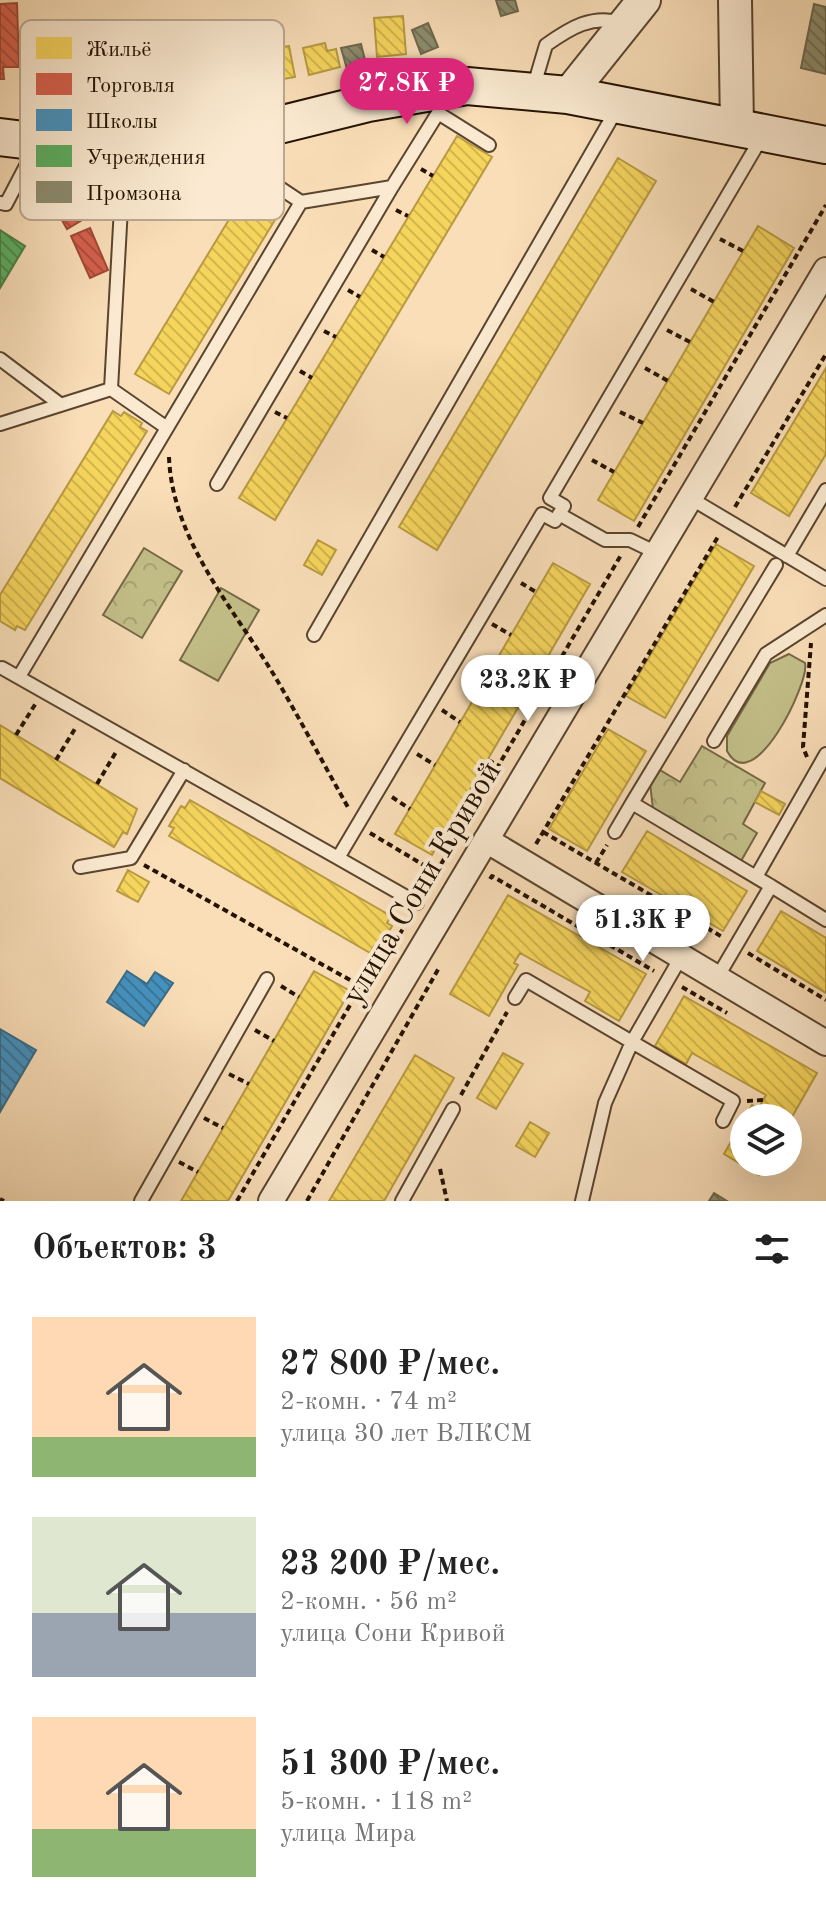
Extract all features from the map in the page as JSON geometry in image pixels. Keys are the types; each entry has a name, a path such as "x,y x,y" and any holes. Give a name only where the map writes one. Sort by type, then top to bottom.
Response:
{"main road":[{"path":"284,124 415,93 467,86 620,104 826,145"}],"street":[{"path":"735,0 751,130"},
{"path":"550,94 635,12"},
{"name":"улица Сони Кривой","path":"271,1201 826,270"},
{"path":"486,840 826,1043"}],"lane":[{"path":"550,94 546,45 586,22 635,12"},
{"path":"314,635 620,104"},
{"path":"217,484 438,113 489,145"},
{"path":"338,858 542,514 555,521 564,506 550,498 707,232 751,130"},
{"path":"0,203 6,204 20,177"},
{"path":"284,191 301,202 392,187"},
{"path":"20,675 301,202"},
{"path":"111,389 120,220"},
{"path":"0,359 61,405"},
{"path":"0,424 111,389"},
{"path":"111,389 167,428"},
{"path":"615,832 826,490"},
{"path":"690,498 782,560 826,579"},
{"path":"559,514 605,540 630,540 657,553"},
{"path":"714,741 766,654 826,615"},
{"path":"2,668 20,675 43,691 417,903"},
{"path":"756,877 826,754"},
{"path":"80,867 131,858 184,770"},
{"path":"632,803 826,920"},
{"path":"717,978 771,886"},
{"path":"582,1201 605,1103 632,1042 681,957"},
{"path":"141,1201 267,979"},
{"path":"515,998 526,980 733,1101 723,1121"},
{"path":"402,1201 453,1109"}],"path":[{"path":"707,232 743,251"},
{"path":"677,281 714,302"},
{"path":"653,323 690,342"},
{"path":"524,863 826,354"},
{"path":"631,361 668,381"},
{"path":"605,405 643,423"},
{"path":"131,858 368,990 437,873 357,825 273,675 205,569 170,487 167,428"},
{"path":"577,452 614,472"},
{"path":"812,624 803,747 814,775"},
{"path":"16,735 43,691"},
{"path":"56,760 84,713"},
{"path":"97,784 125,736"},
{"path":"488,760 499,766"},
{"path":"543,832 826,1000"},
{"path":"237,1201 361,986"},
{"path":"453,1109 515,998"},
{"path":"434,1143 447,1201"}],"green space":[{"path":"144,548 182,571 142,638 103,615"},
{"path":"221,588 259,610 218,681 180,660"},
{"path":"789,654 805,663 799,692 778,732 764,750 751,761 738,762 727,751 727,736 770,663"},
{"path":"702,746 765,783 743,824 757,833 741,861 653,809 650,783 658,769 680,782"}],"building: Жильё":[{"path":"403,16 406,54 377,57 374,18"},
{"path":"325,43 327,51 336,49 340,67 309,75 303,48"},
{"path":"289,46 295,77 284,79 284,47"},
{"path":"457,136 492,157 275,520 239,498"},
{"path":"618,158 656,181 437,550 399,527"},
{"path":"229,220 275,220 169,394 135,374"},
{"path":"758,226 794,248 634,521 598,500"},
{"path":"826,368 826,454 789,516 751,493"},
{"path":"113,411 121,416 124,412 142,423 140,427 147,431 25,630 17,626 15,630 0,621 0,595"},
{"path":"318,540 336,550 322,575 304,565"},
{"path":"716,544 754,566 665,718 626,696"},
{"path":"553,563 590,584 432,855 395,834"},
{"path":"0,725 137,809 127,834 123,832 114,847 0,778"},
{"path":"608,729 646,751 587,851 549,829"},
{"path":"761,791 785,804 779,815 755,802"},
{"path":"190,800 391,916 387,923 392,926 379,949 374,946 370,953 169,836 174,828 169,826 181,806 185,808"},
{"path":"647,831 747,891 723,931 622,872"},
{"path":"128,870 149,882 138,902 117,891"},
{"path":"508,895 646,974 619,1021 585,1001 590,992 520,953 514,963 518,965 489,1016 450,994"},
{"path":"781,911 826,938 826,993 757,951"},
{"path":"314,971 350,991 228,1201 181,1201"},
{"path":"684,996 817,1073 799,1104 761,1104 766,1095 692,1053 686,1064 655,1046"},
{"path":"503,1053 523,1064 496,1109 477,1098"},
{"path":"415,1055 454,1078 384,1201 329,1201"},
{"path":"530,1122 549,1133 535,1157 516,1146"},
{"path":"730,1144 730,1158 724,1154"}],"building: Торговля":[{"path":"17,3 19,67 3,67 4,79 0,79 0,4"},
{"path":"62,220 82,220 67,229"},
{"path":"90,228 108,270 90,278 71,236"}],"building: Школы":[{"path":"127,971 147,984 155,972 173,983 144,1026 107,1002"},
{"path":"0,1029 36,1050 0,1112"}],"building: Учреждения":[{"path":"0,230 25,246 0,288"}],"building: Промзона":[{"path":"496,0 515,0 518,11 501,16"},
{"path":"814,4 826,7 826,74 801,68"},
{"path":"428,23 438,47 421,54 412,30"},
{"path":"361,44 366,64 347,69 341,48"},
{"path":"714,1193 727,1201 709,1201"}]}
